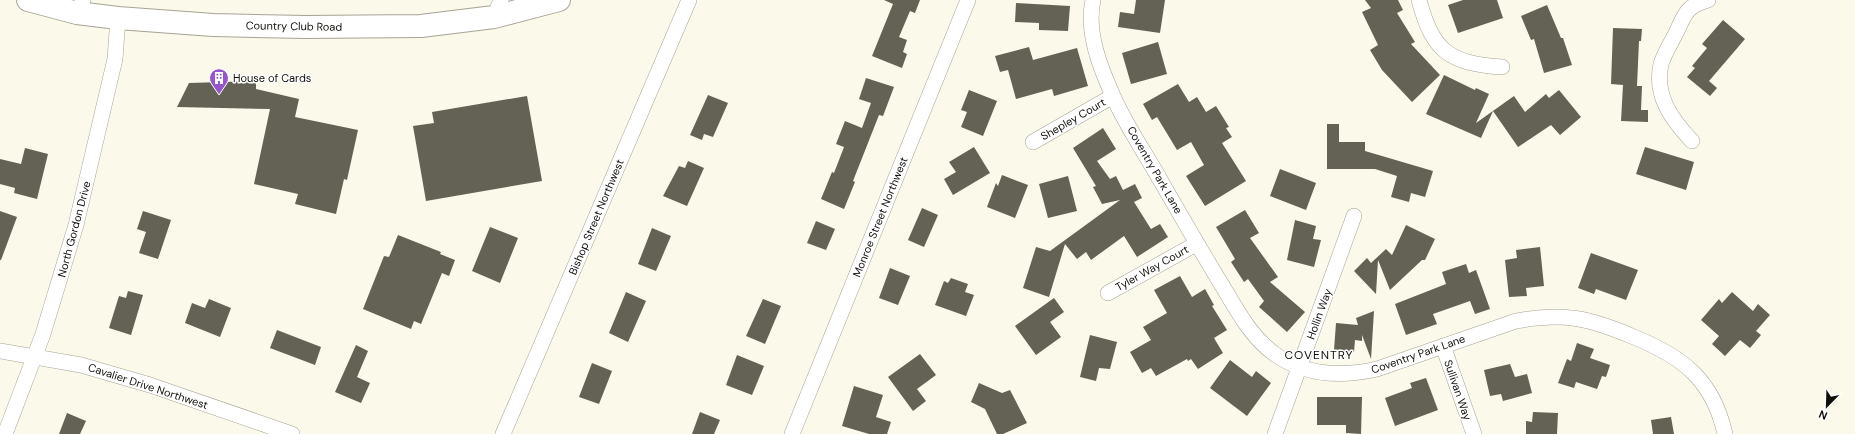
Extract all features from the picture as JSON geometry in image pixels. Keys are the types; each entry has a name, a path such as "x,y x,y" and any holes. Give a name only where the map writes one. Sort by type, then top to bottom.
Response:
{"main road":[{"name":"Country Club Road","path":"28,0 80,7 118,18 213,25 305,27 421,26 497,8 559,0"}],"street":[{"name":"Bishop Street Northwest","path":"503,434 690,0"},
{"name":"Monroe Street Northwest","path":"792,434 968,0"},
{"name":"Coventry Park Lane","path":"1093,0 1091,24 1094,43 1113,96 1196,244 1247,328 1261,343 1277,356 1300,367 1322,373 1340,375 1358,374 1377,369 1516,321 1539,317 1582,318 1605,324 1659,347 1676,358 1692,371 1705,386 1714,400 1725,434"},
{"path":"1419,0 1426,25 1432,37 1440,47 1451,55 1469,62 1482,65 1502,66"},
{"path":"1692,141 1669,114 1661,95 1659,83 1662,63 1684,16 1692,5 1708,0"},
{"name":"North Gordon Drive","path":"5,434 56,293 76,226 115,59 118,18"},
{"name":"Shepley Court","path":"1033,142 1113,96"},
{"name":"Hollin Way","path":"1275,434 1354,216"},
{"name":"Tyler Way Court","path":"1108,293 1196,244"},
{"name":"Sullivan Way","path":"1443,346 1474,434"},
{"name":"Cavalier Drive Northwest","path":"0,351 81,365 150,385 292,434"}],"building":[{"path":"884,0 920,0 915,13 910,11 899,37 907,40 903,52 907,54 902,68 872,56 893,4"},
{"path":"1136,0 1165,0 1160,33 1118,27 1120,12 1134,14"},
{"path":"1365,0 1398,0 1403,10 1397,13 1415,42 1411,44 1440,75 1412,102 1382,70 1370,50 1378,45 1362,12 1371,8"},
{"path":"1463,0 1497,0 1503,18 1458,33 1448,5"},
{"path":"1016,3 1070,6 1068,31 1039,30 1039,23 1015,22"},
{"path":"1547,5 1561,38 1563,38 1572,65 1544,73 1534,39 1531,40 1521,16"},
{"path":"1723,20 1745,39 1709,81 1717,88 1710,96 1687,77 1695,68 1692,66 1707,48 1702,44"},
{"path":"1613,28 1642,29 1641,41 1639,41 1637,86 1642,86 1641,110 1648,110 1648,122 1621,121 1623,85 1611,84"},
{"path":"1158,42 1167,74 1131,84 1122,53"},
{"path":"1029,47 1033,60 1077,48 1088,86 1054,96 1052,89 1016,99 1008,70 1000,72 995,56"},
{"path":"1444,75 1475,90 1476,88 1489,94 1476,123 1514,96 1525,112 1546,94 1549,98 1559,90 1581,117 1560,135 1551,125 1518,147 1493,111 1481,138 1426,114"},
{"path":"866,78 894,87 883,116 879,115 853,181 855,182 844,209 821,199 832,172 834,173 844,147 836,144 845,121 862,128 871,103 859,99"},
{"path":"256,81 256,89 299,99 295,117 358,130 347,180 344,179 336,214 295,204 298,194 254,184 270,109 177,107 189,83"},
{"path":"1178,84 1189,102 1197,97 1206,112 1216,106 1229,127 1226,128 1232,137 1222,143 1246,181 1205,206 1186,176 1204,165 1191,142 1177,150 1157,117 1152,120 1143,104"},
{"path":"969,90 997,101 983,136 961,127 967,112 961,110"},
{"path":"708,95 728,103 713,137 704,134 702,140 690,135"},
{"path":"527,96 542,181 426,201 413,126 434,123 432,112"},
{"path":"1327,124 1339,124 1339,142 1365,142 1365,151 1433,171 1425,197 1411,193 1409,202 1391,197 1397,176 1375,169 1327,169"},
{"path":"1103,128 1116,149 1097,161 1110,179 1116,176 1123,190 1135,184 1142,198 1134,202 1151,229 1160,224 1168,237 1137,257 1124,236 1091,260 1086,252 1077,259 1065,244 1049,297 1023,288 1036,247 1050,251 1120,200 1102,204 1093,187 1096,186 1073,148"},
{"path":"974,147 990,173 953,195 944,179 956,172 949,162"},
{"path":"1645,147 1694,162 1686,190 1636,174"},
{"path":"25,148 48,154 37,199 14,193 15,188 0,184 0,159 21,164"},
{"path":"688,161 704,168 687,206 663,196 679,166 685,168"},
{"path":"1280,169 1316,183 1306,210 1270,196"},
{"path":"1002,175 1028,185 1015,218 987,207 996,183 998,186"},
{"path":"1068,176 1077,211 1048,218 1039,184"},
{"path":"922,208 938,215 924,247 908,240"},
{"path":"1245,210 1259,233 1250,238 1278,277 1270,282 1305,312 1287,332 1259,307 1264,301 1248,279 1244,282 1231,262 1235,259 1216,227"},
{"path":"0,211 17,217 1,260 0,260"},
{"path":"143,211 171,220 158,259 139,253 146,232 137,229"},
{"path":"1295,220 1316,226 1313,239 1321,240 1314,267 1287,260"},
{"path":"816,221 835,229 826,250 807,243"},
{"path":"1406,225 1435,239 1425,260 1422,260 1390,290 1378,260 1376,294 1354,271 1367,258 1371,263 1386,249 1392,255"},
{"path":"490,227 518,238 500,283 472,271"},
{"path":"652,228 671,236 656,271 638,264"},
{"path":"398,235 441,252 440,254 455,260 449,276 442,273 421,324 414,321 411,329 363,309 384,256 389,257"},
{"path":"1540,247 1544,286 1526,288 1527,296 1509,297 1505,260 1517,258 1516,250"},
{"path":"1591,253 1638,270 1626,300 1596,289 1594,294 1578,288"},
{"path":"1466,264 1469,273 1476,270 1490,309 1475,314 1470,301 1433,314 1437,324 1406,335 1395,304 1446,284 1442,272"},
{"path":"890,268 910,276 898,305 879,298"},
{"path":"1180,276 1192,297 1205,289 1214,305 1212,306 1227,330 1214,338 1223,353 1198,369 1191,359 1188,361 1187,359 1156,376 1151,368 1142,373 1130,352 1151,340 1143,327 1167,313 1154,290"},
{"path":"951,278 968,284 965,292 974,295 966,316 935,305 944,281 948,283"},
{"path":"128,291 143,295 131,335 109,328 119,296 126,298"},
{"path":"626,292 646,301 628,342 609,333"},
{"path":"1732,292 1753,311 1758,304 1770,315 1756,331 1761,335 1750,348 1740,340 1725,356 1712,344 1719,336 1701,320 1719,299 1722,303"},
{"path":"1054,298 1064,312 1050,322 1061,337 1036,355 1015,326"},
{"path":"209,299 231,308 220,337 185,323 192,303 205,308"},
{"path":"763,299 781,306 765,344 746,336"},
{"path":"1374,311 1371,359 1362,335 1362,341 1355,340 1354,352 1334,350 1336,323 1358,325 1356,318"},
{"path":"277,330 321,347 315,365 270,348"},
{"path":"1090,335 1117,342 1110,369 1099,368 1096,381 1080,377"},
{"path":"1577,343 1594,349 1590,358 1610,365 1606,377 1602,376 1597,389 1576,382 1574,388 1558,383 1567,359 1571,361"},
{"path":"356,345 368,351 357,377 370,383 361,403 335,392"},
{"path":"920,354 936,375 917,389 926,401 913,411 888,377"},
{"path":"737,355 764,366 752,395 726,385"},
{"path":"1230,360 1252,377 1256,371 1271,383 1247,416 1210,388"},
{"path":"592,363 612,371 599,404 579,397"},
{"path":"1510,364 1515,377 1527,374 1532,393 1503,401 1501,394 1490,396 1484,370"},
{"path":"1426,378 1438,410 1395,426 1385,398 1412,388 1410,383"},
{"path":"979,383 1002,393 1010,390 1027,423 1003,434 997,434 985,409 971,402"},
{"path":"854,386 883,395 876,417 891,422 887,434 869,434 842,426"},
{"path":"1317,397 1362,397 1361,434 1346,433 1346,425 1317,425"},
{"path":"700,412 720,420 714,434 692,434"},
{"path":"1533,412 1558,413 1557,434 1526,434 1526,421 1532,422"},
{"path":"67,413 86,421 80,434 59,434"},
{"path":"1671,417 1674,434 1653,434 1651,420"}],"place":[{"name":"House of Cards","path":"219,95"}],"district":[{"name":"COVENTRY","path":"1319,355"}]}
